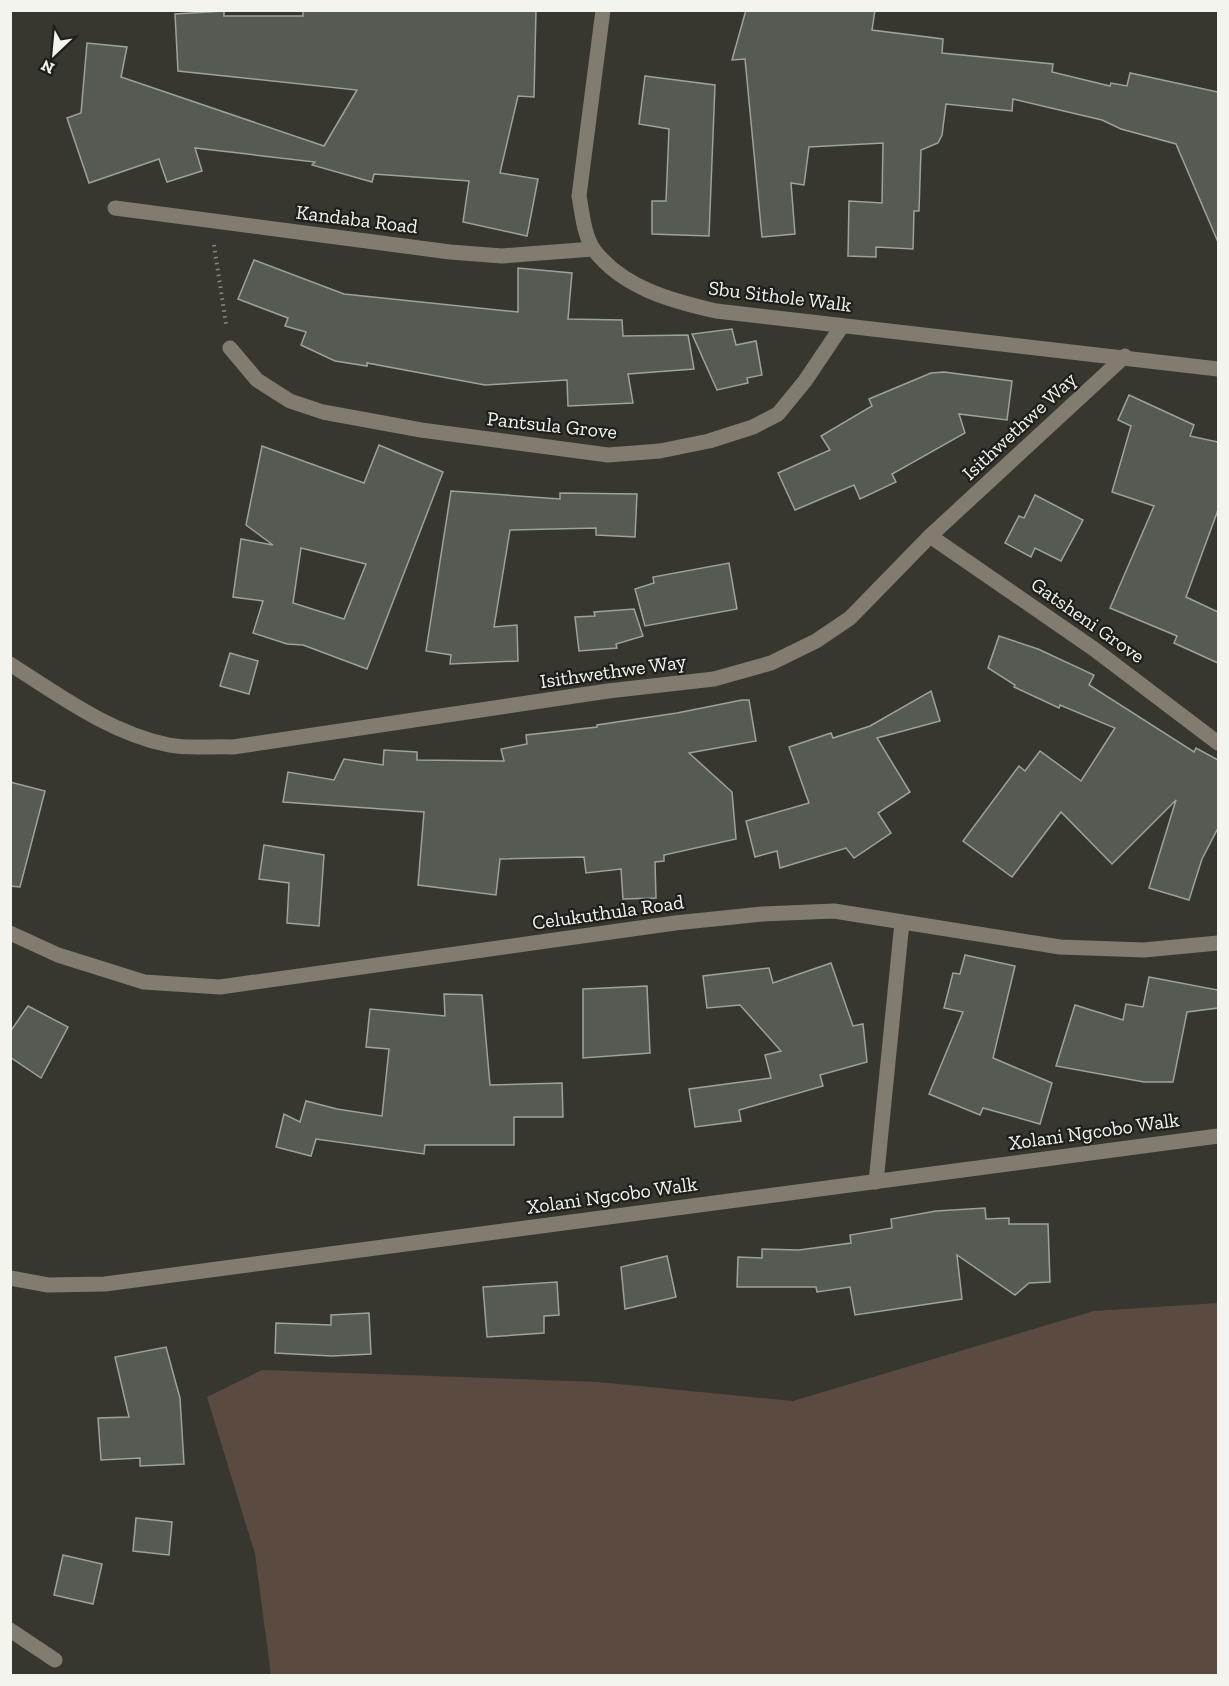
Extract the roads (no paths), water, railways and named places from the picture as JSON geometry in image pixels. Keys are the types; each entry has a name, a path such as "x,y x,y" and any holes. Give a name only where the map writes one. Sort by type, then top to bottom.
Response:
{"street":[{"name":"Sbu Sithole Walk","path":"603,10 579,196 583,220 593,249 630,282 672,302 716,311 1125,356 1218,369"},
{"name":"Kandaba Road","path":"116,208 481,254 512,255 593,249"},
{"name":"Pantsula Grove","path":"230,348 257,380 290,401 323,412 421,430 608,455 660,451 709,441 753,427 778,414 806,381 842,326"},
{"name":"Isithwethwe Way","path":"10,664 85,712 132,735 171,746 233,747 596,693 714,679 771,663 816,641 850,618 930,536 1125,356"},
{"name":"Gatsheni Grove","path":"930,536 1094,649 1218,743"},
{"name":"Celukuthula Road","path":"10,933 58,955 144,982 220,987 675,923 762,914 834,911 1060,947 1144,951 1218,943"},
{"path":"876,1182 902,922"},
{"name":"Xolani Ngcobo Walk","path":"10,1278 48,1285 105,1284 1218,1136"},
{"path":"10,1630 56,1660"}]}
